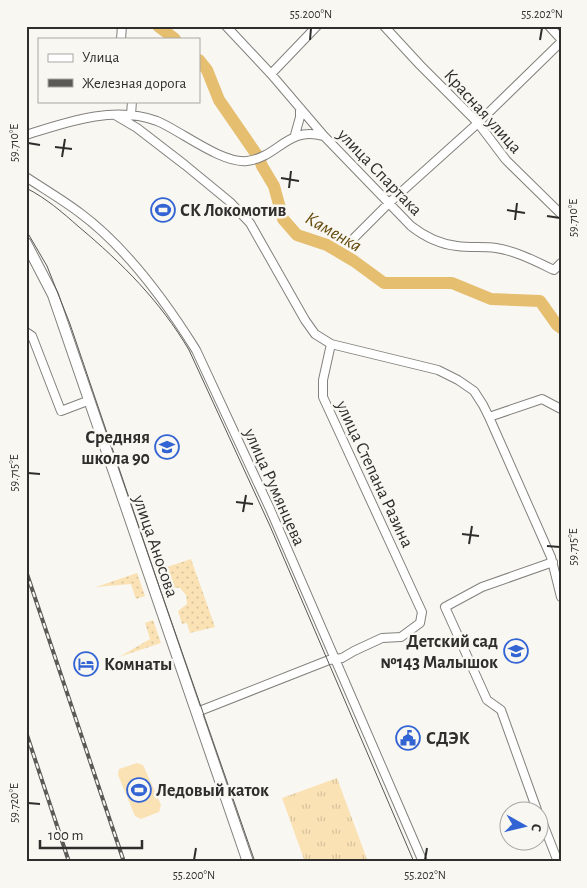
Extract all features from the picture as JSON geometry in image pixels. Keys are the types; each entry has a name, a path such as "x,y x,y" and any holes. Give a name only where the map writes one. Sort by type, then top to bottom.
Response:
{"main road":[{"name":"улица Аносова","path":"26,243 52,296 90,400 248,862"}],"street":[{"name":"улица Спартака","path":"226,26 271,74 324,136 411,226 424,236 438,242 458,246 497,248 516,253 554,270 561,263"},
{"path":"271,74 316,26"},
{"name":"Красная улица","path":"384,26 420,66 478,123 506,160 561,214"},
{"path":"354,238 389,203 478,123 561,41 548,26"},
{"path":"131,115 132,102"},
{"path":"295,136 300,117 300,108"},
{"path":"115,115 137,128 185,164 230,202 250,223 305,320 315,334 331,344 438,370 474,391 484,405 552,562 561,597"},
{"path":"26,135 82,118 131,115 156,121 235,161 259,158 302,133 315,133 324,136"},
{"name":"улица Румянцева","path":"26,177 81,213 106,235 131,260 192,342 221,401 422,862"},
{"path":"26,332 32,336 61,411 90,400"},
{"name":"улица Степана Разина","path":"331,344 323,380 322,397 422,612 420,623 401,637 382,638 342,658 335,659"},
{"path":"489,417 542,400 561,409"},
{"path":"533,800 501,710 487,700 445,607 482,587 552,562"},
{"path":"196,712 335,659"},
{"path":"550,842 558,862"}],"green space":[{"path":"191,559 215,627 190,633 187,623 182,624 178,611 187,604 186,595 180,588 170,587 164,568"},
{"path":"137,573 145,596 136,599 131,584 96,587"},
{"path":"153,620 161,643 119,657 150,639 145,623"},
{"name":"Ледовый каток","path":"137,763 143,765 161,805 159,812 141,819 135,816 118,775 119,769"},
{"path":"337,778 368,862 305,862 282,798"}],"waterway":[{"name":"Каменка","path":"158,26 174,38"},
{"name":"Каменка","path":"200,61 207,70 219,100 259,158 274,186 283,219 297,235 327,245 354,261 384,283 452,283 491,299 540,301 561,328"}],"tram line":[{"path":"26,188 60,211 125,269 166,315 189,350 270,526 414,862"},
{"path":"26,230 47,266 70,324 255,862"}],"railway":[{"path":"26,571 124,862"},
{"path":"26,732 69,862"}],"place":[{"name":"СК Локомотив","path":"163,210"},
{"name":"Средняя школа 90","path":"167,447"},
{"name":"Детский сад №143 Малышок","path":"516,651"},
{"name":"Комнаты","path":"86,664"},
{"name":"СДЭК","path":"408,738"},
{"name":"Ледовый каток","path":"139,790"}]}
